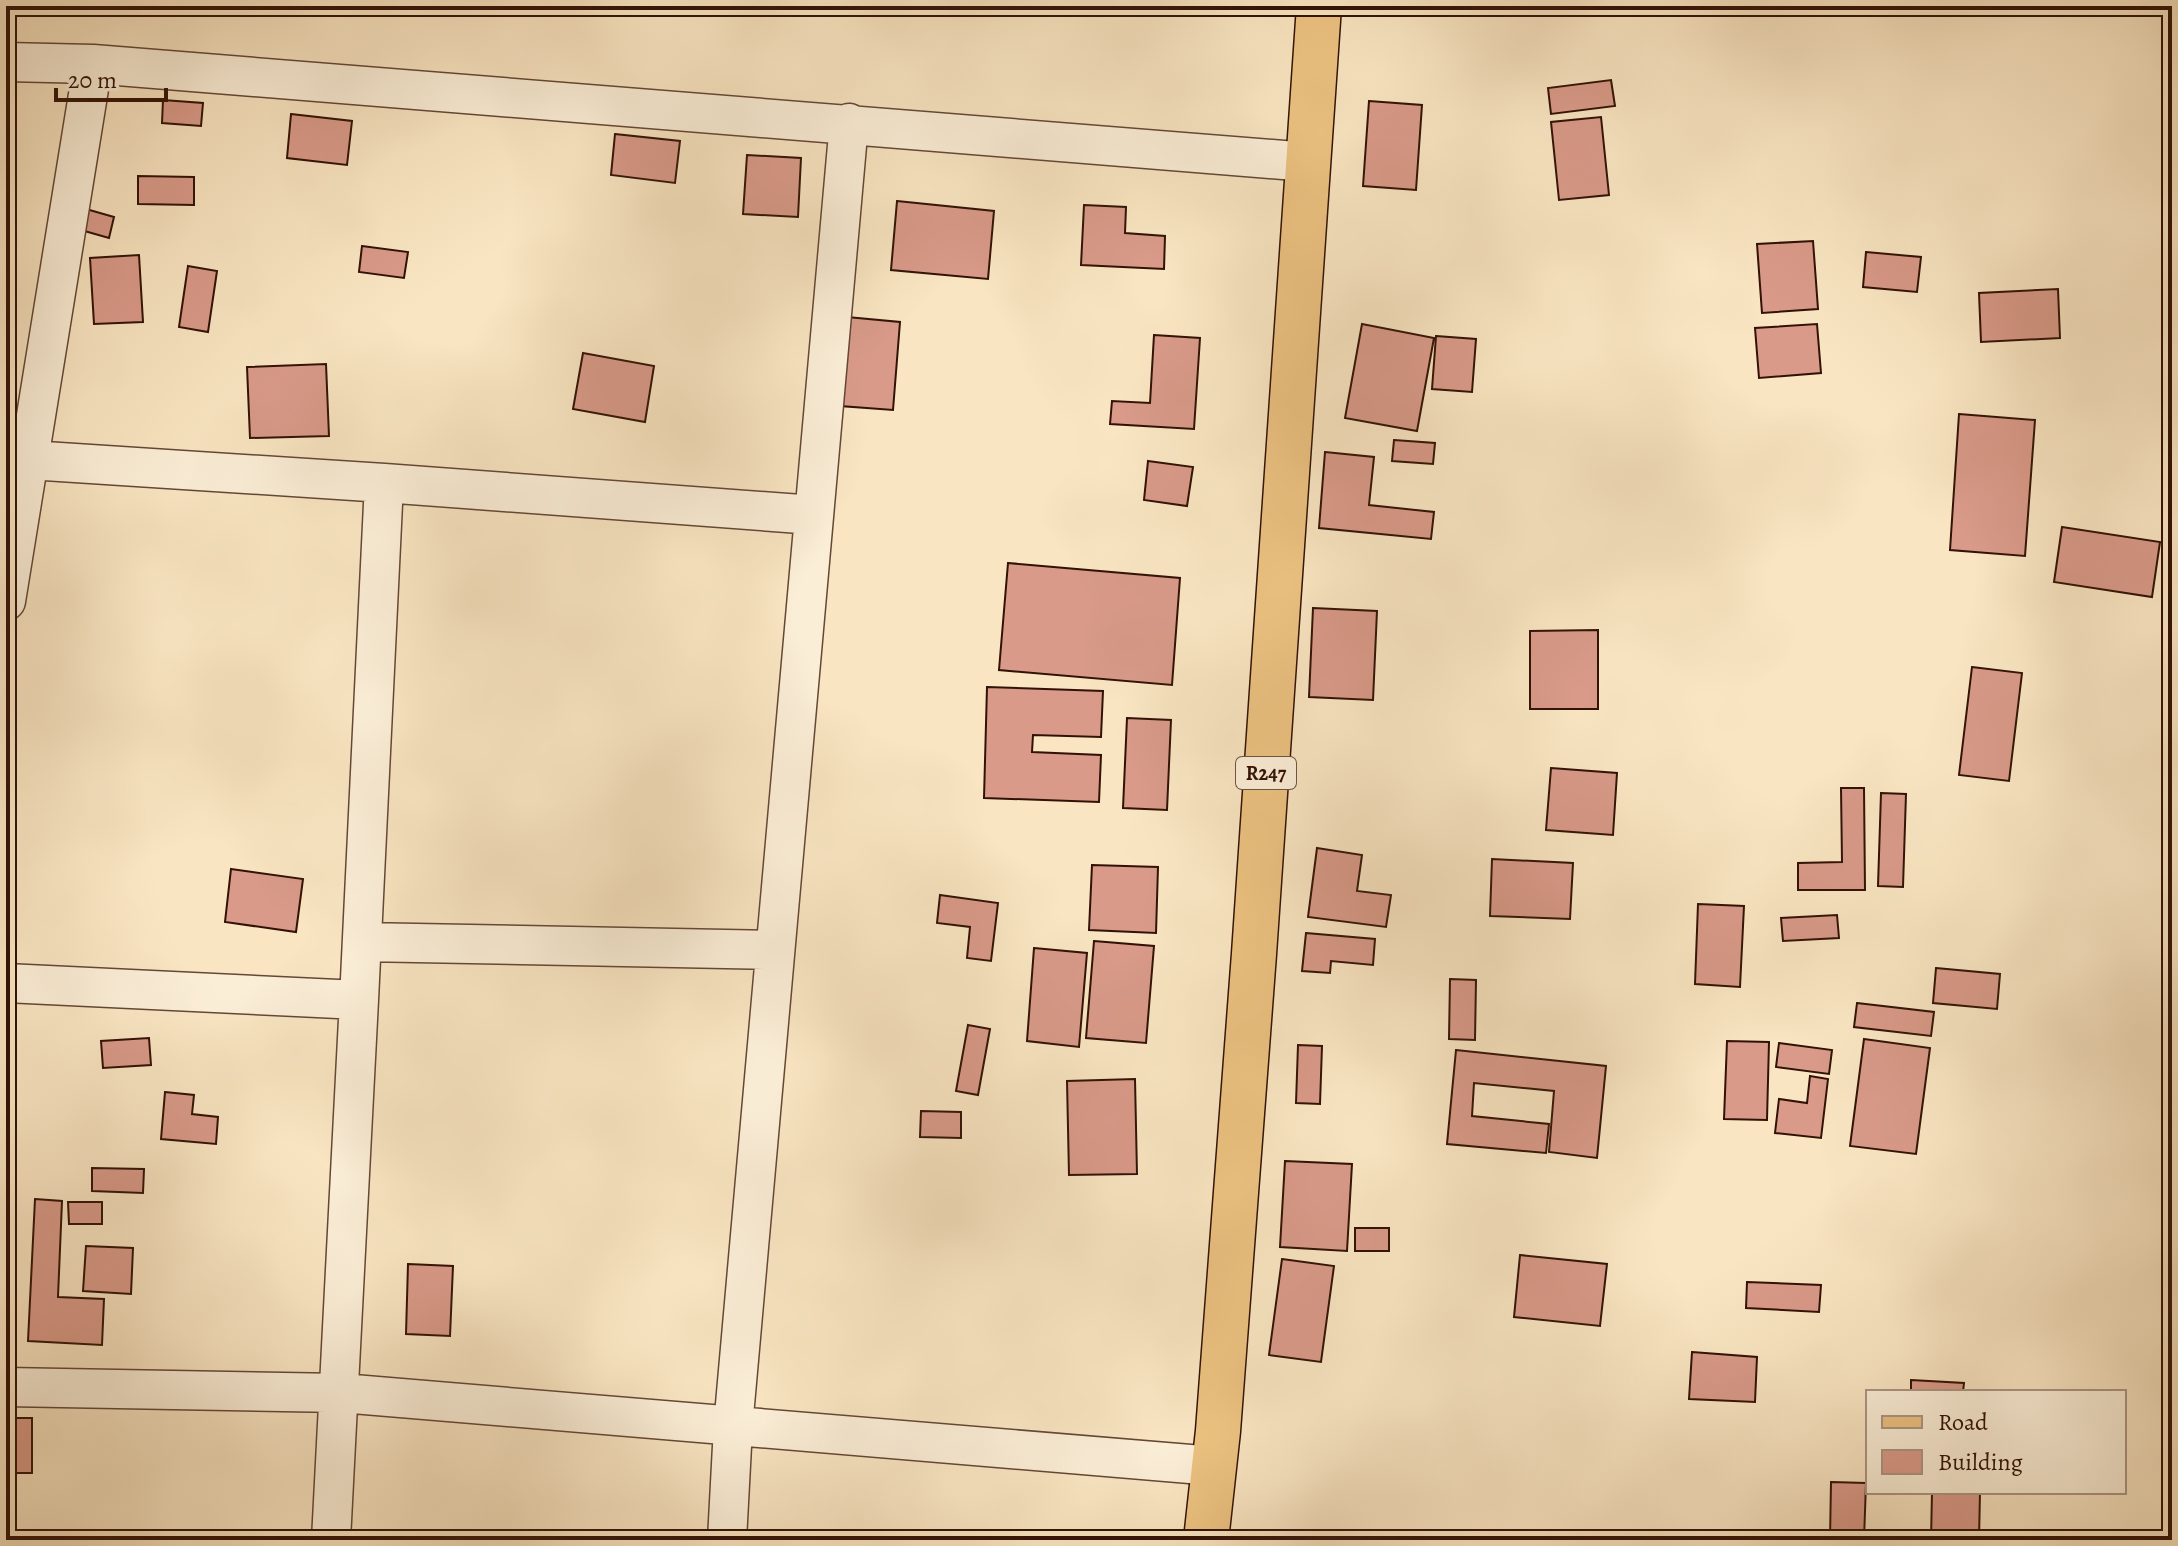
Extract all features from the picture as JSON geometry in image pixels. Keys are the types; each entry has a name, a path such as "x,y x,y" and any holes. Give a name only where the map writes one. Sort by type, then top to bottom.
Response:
{"main road":[{"name":"R247","path":"1206,1540 1254,954 1319,6"}],"street":[{"path":"6,62 93,64 1308,162"},
{"path":"6,601 93,64"},
{"path":"727,1540 733,1427 849,123"},
{"path":"29,460 814,515"},
{"path":"331,1540 341,1393 384,483"},
{"path":"362,942 775,950"},
{"path":"6,983 359,1000"},
{"path":"6,1387 341,1393 1214,1466"}],"building":[{"path":"1649,6 1702,6 1701,13"},
{"path":"1611,80 1615,106 1551,114 1548,88"},
{"path":"163,100 203,103 201,126 162,123"},
{"path":"1369,101 1422,105 1416,190 1363,186"},
{"path":"291,114 352,121 347,165 287,158"},
{"path":"1601,117 1609,195 1559,200 1551,122"},
{"path":"615,134 680,141 675,183 611,175"},
{"path":"747,155 801,158 798,217 743,214"},
{"path":"138,176 194,177 194,205 138,204"},
{"path":"897,201 994,211 988,279 891,270"},
{"path":"1084,205 1126,207 1125,233 1165,236 1164,269 1081,265"},
{"path":"86,209 114,217 109,238 81,230"},
{"path":"1813,241 1818,309 1762,313 1757,244"},
{"path":"362,246 408,252 404,278 359,272"},
{"path":"1866,252 1921,257 1917,292 1863,287"},
{"path":"139,255 143,322 94,324 90,258"},
{"path":"188,266 217,271 208,332 179,327"},
{"path":"2058,289 2060,338 1981,342 1979,293"},
{"path":"847,317 900,322 893,410 840,406"},
{"path":"1362,324 1434,338 1417,431 1345,418"},
{"path":"1817,324 1821,373 1759,378 1755,328"},
{"path":"1154,335 1200,338 1194,429 1110,424 1112,401 1150,403"},
{"path":"1436,336 1476,339 1472,392 1432,389"},
{"path":"583,353 654,366 645,422 573,409"},
{"path":"326,364 329,436 250,438 247,367"},
{"path":"1959,414 2035,420 2025,556 1950,550"},
{"path":"1394,440 1435,443 1433,464 1392,461"},
{"path":"1325,452 1374,457 1369,505 1434,512 1431,539 1319,528"},
{"path":"1148,461 1193,467 1187,506 1144,500"},
{"path":"2062,527 2160,542 2152,597 2054,582"},
{"path":"1008,563 1180,578 1172,685 999,670"},
{"path":"1313,608 1377,611 1373,700 1309,697"},
{"path":"1598,630 1598,709 1530,709 1530,631"},
{"path":"1972,667 2022,673 2009,781 1959,775"},
{"path":"987,687 1103,691 1101,737 1033,735 1032,752 1101,755 1099,802 984,798"},
{"path":"1127,718 1171,720 1167,810 1123,808"},
{"path":"1551,768 1617,773 1613,835 1546,830"},
{"path":"1841,788 1864,788 1865,890 1798,890 1798,863 1842,862"},
{"path":"1881,793 1906,794 1903,887 1878,886"},
{"path":"1317,848 1362,855 1357,891 1391,895 1386,927 1308,917"},
{"path":"1492,859 1573,863 1570,919 1490,916"},
{"path":"1092,865 1158,867 1156,933 1089,930"},
{"path":"231,869 303,879 296,932 225,922"},
{"path":"940,895 998,903 991,961 967,958 970,927 937,923"},
{"path":"1698,904 1744,906 1740,987 1695,984"},
{"path":"1837,915 1839,938 1783,941 1781,918"},
{"path":"1306,933 1375,939 1373,965 1331,961 1330,973 1302,971"},
{"path":"1094,941 1154,946 1146,1043 1086,1038"},
{"path":"1034,948 1087,953 1079,1047 1027,1041"},
{"path":"1936,968 2000,974 1997,1009 1933,1003"},
{"path":"1450,979 1476,980 1475,1040 1449,1039"},
{"path":"1857,1003 1934,1012 1931,1036 1854,1027"},
{"path":"968,1025 990,1029 978,1095 956,1091"},
{"path":"149,1038 151,1065 103,1068 101,1041"},
{"path":"1864,1039 1930,1048 1916,1154 1850,1146"},
{"path":"1727,1041 1769,1042 1767,1120 1724,1119"},
{"path":"1779,1043 1832,1050 1829,1074 1776,1067"},
{"path":"1298,1045 1322,1046 1320,1104 1296,1103"},
{"path":"1456,1050 1606,1066 1597,1158 1549,1152 1554,1091 1474,1083 1472,1116 1549,1124 1546,1153 1447,1144"},
{"path":"1810,1076 1828,1079 1821,1138 1775,1133 1779,1099 1807,1103"},
{"path":"1135,1079 1137,1174 1069,1175 1067,1081"},
{"path":"165,1092 194,1095 192,1114 218,1117 216,1144 161,1139"},
{"path":"921,1111 961,1112 961,1138 920,1137"},
{"path":"1285,1161 1352,1164 1347,1251 1280,1247"},
{"path":"92,1168 144,1169 143,1193 92,1191"},
{"path":"35,1199 62,1201 58,1297 104,1299 102,1345 28,1341"},
{"path":"68,1202 102,1202 102,1224 69,1224"},
{"path":"1355,1228 1389,1228 1389,1251 1355,1251"},
{"path":"86,1246 133,1248 131,1294 83,1291"},
{"path":"1520,1255 1607,1264 1600,1326 1514,1317"},
{"path":"1282,1259 1334,1266 1321,1362 1269,1355"},
{"path":"408,1264 453,1266 450,1336 406,1334"},
{"path":"1747,1282 1821,1285 1819,1312 1746,1308"},
{"path":"1692,1352 1757,1357 1755,1402 1689,1399"},
{"path":"1911,1380 1964,1383 1963,1390 1911,1390"},
{"path":"6,1418 32,1418 32,1473 6,1473"},
{"path":"1831,1482 1866,1483 1864,1540 1830,1540"},
{"path":"1932,1494 1980,1494 1979,1540 1931,1540"}]}
